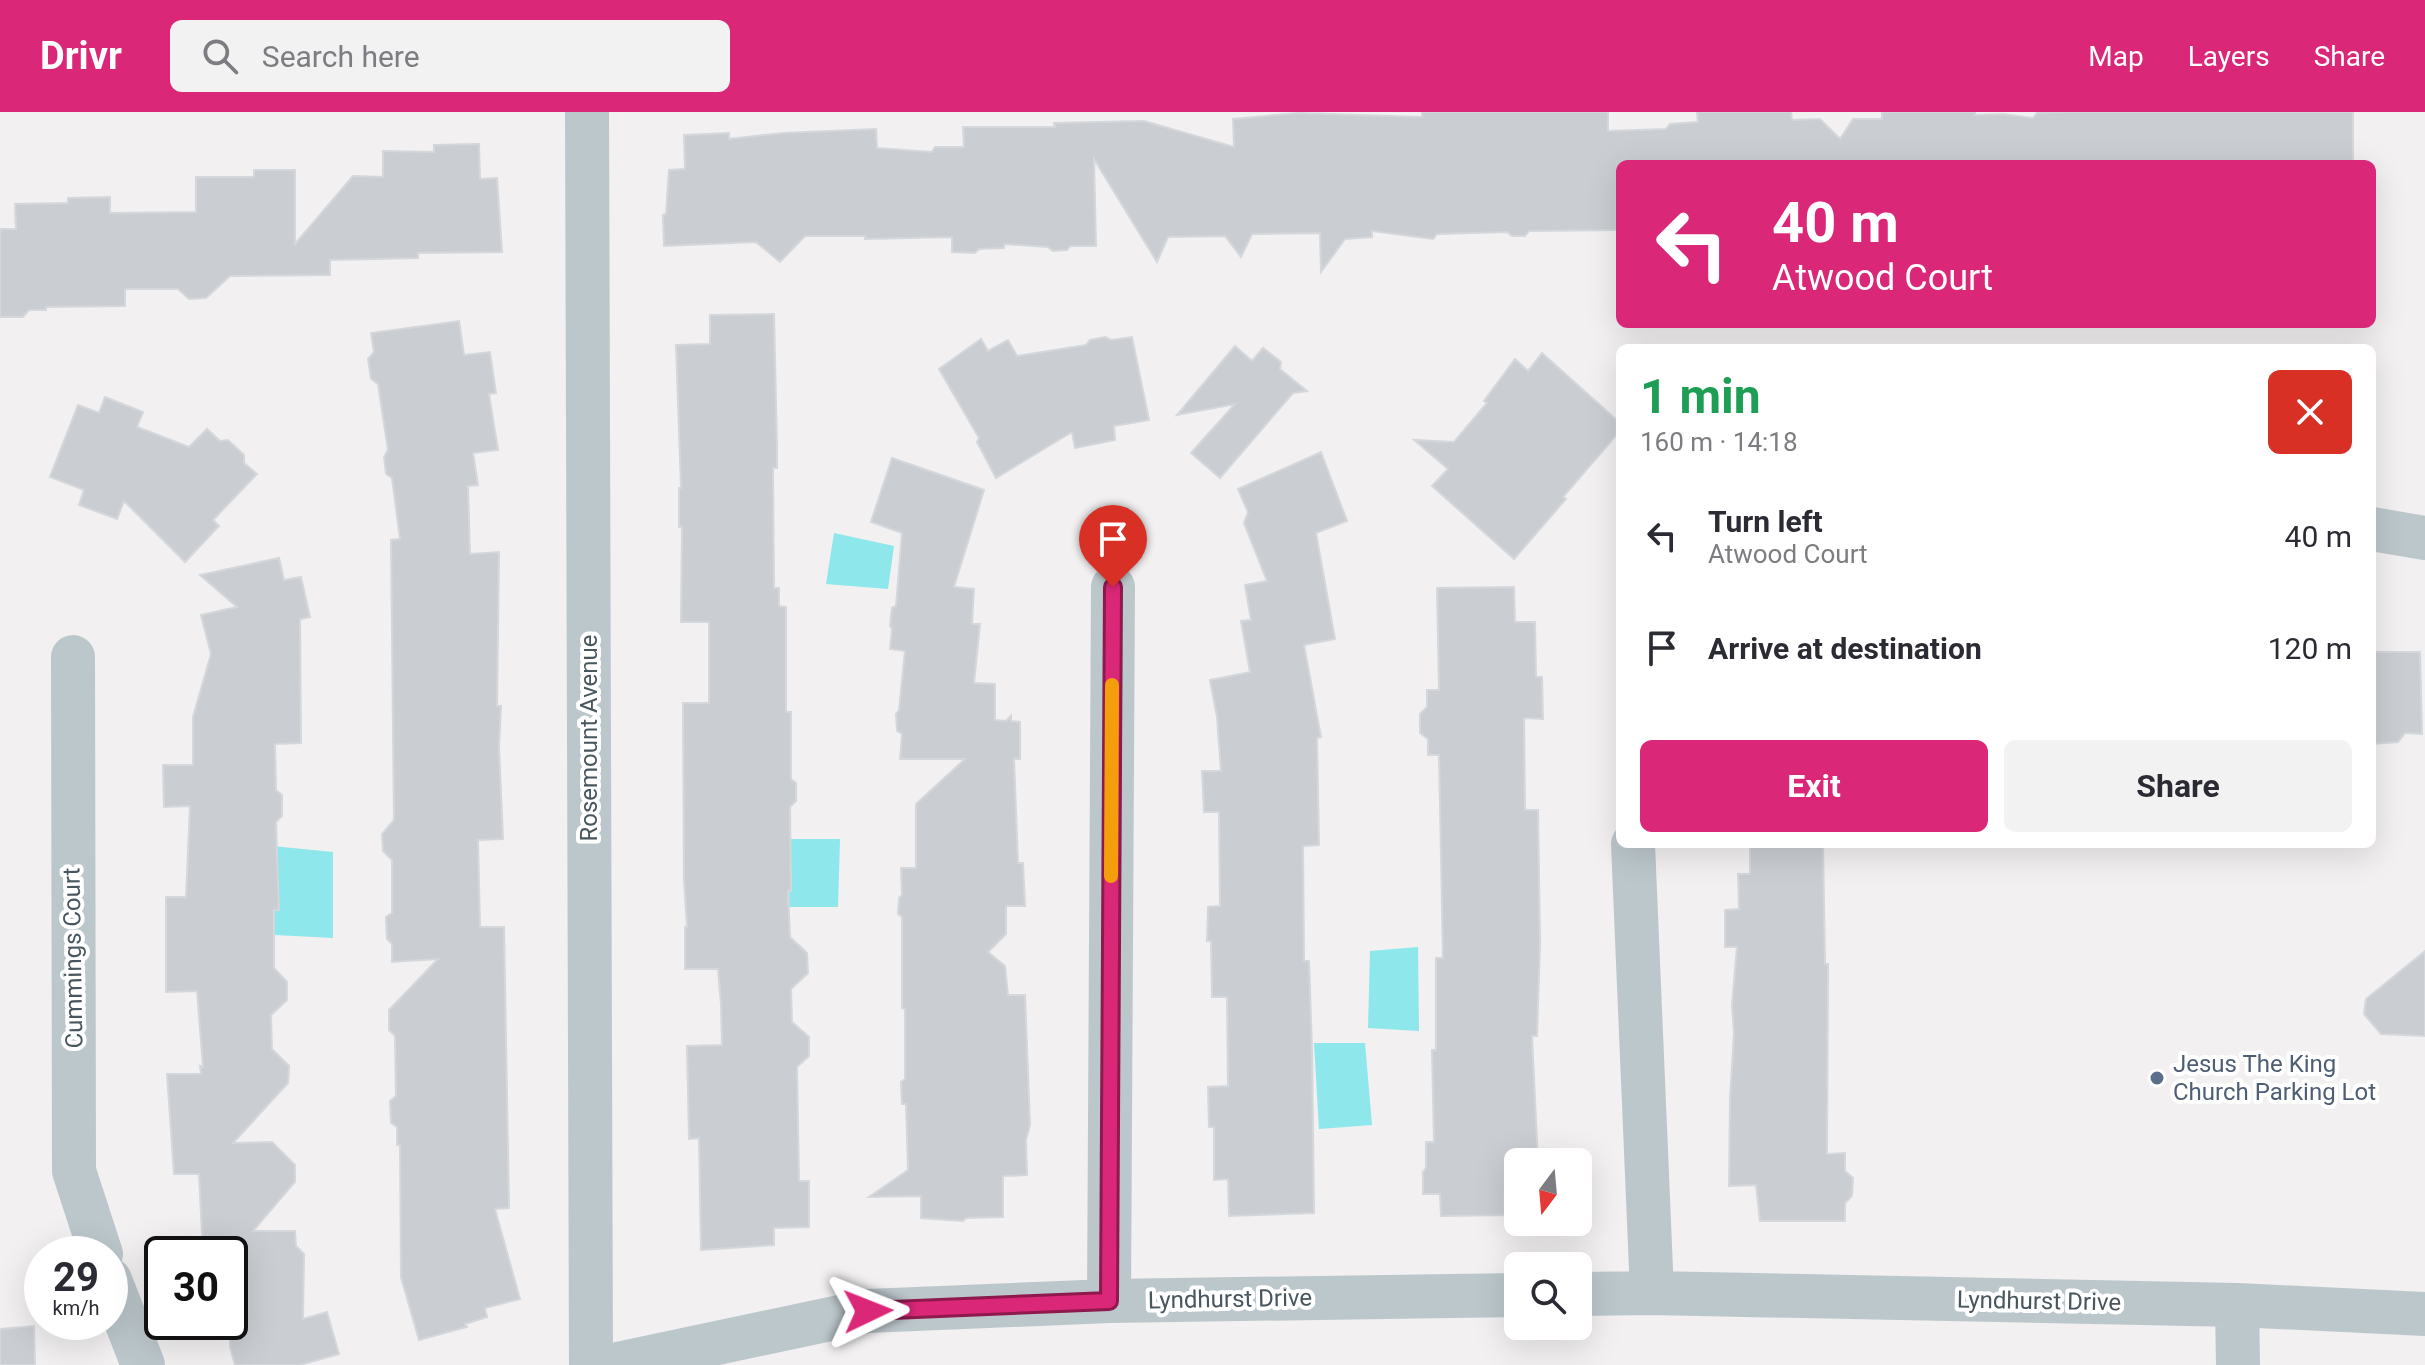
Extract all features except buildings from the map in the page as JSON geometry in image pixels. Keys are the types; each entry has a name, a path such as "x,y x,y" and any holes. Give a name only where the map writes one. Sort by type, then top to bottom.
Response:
{"street":[{"name":"Rosemount Avenue","path":"587,112 591,1365"},
{"path":"2376,530 2425,538"},
{"path":"1109,1301 1113,587"},
{"name":"Cummings Court","path":"73,657 74,1171 95,1236"},
{"path":"1633,848 1652,1293"},
{"name":"Lyndhurst Drive","path":"1592,1294 2237,1305 2425,1314"},
{"name":"Lyndhurst Drive","path":"613,1365 868,1311 1109,1301 1504,1295"},
{"path":"2237,1305 2238,1365"},
{"path":"128,1326 143,1365"}],"water":[{"path":"834,533 894,546 888,589 826,584"},
{"path":"790,839 840,839 838,907 789,907"},
{"path":"262,845 333,852 333,938 256,934"},
{"path":"1418,947 1419,1031 1368,1028 1370,951"},
{"path":"1314,1043 1365,1043 1372,1125 1319,1129"}],"slow traffic":[{"path":"1111,876 1112,685"}],"place":[{"name":"Jesus The King Church Parking Lot","path":"2157,1078"}],"route":[{"path":"868,1311 1109,1301 1113,587"}]}
